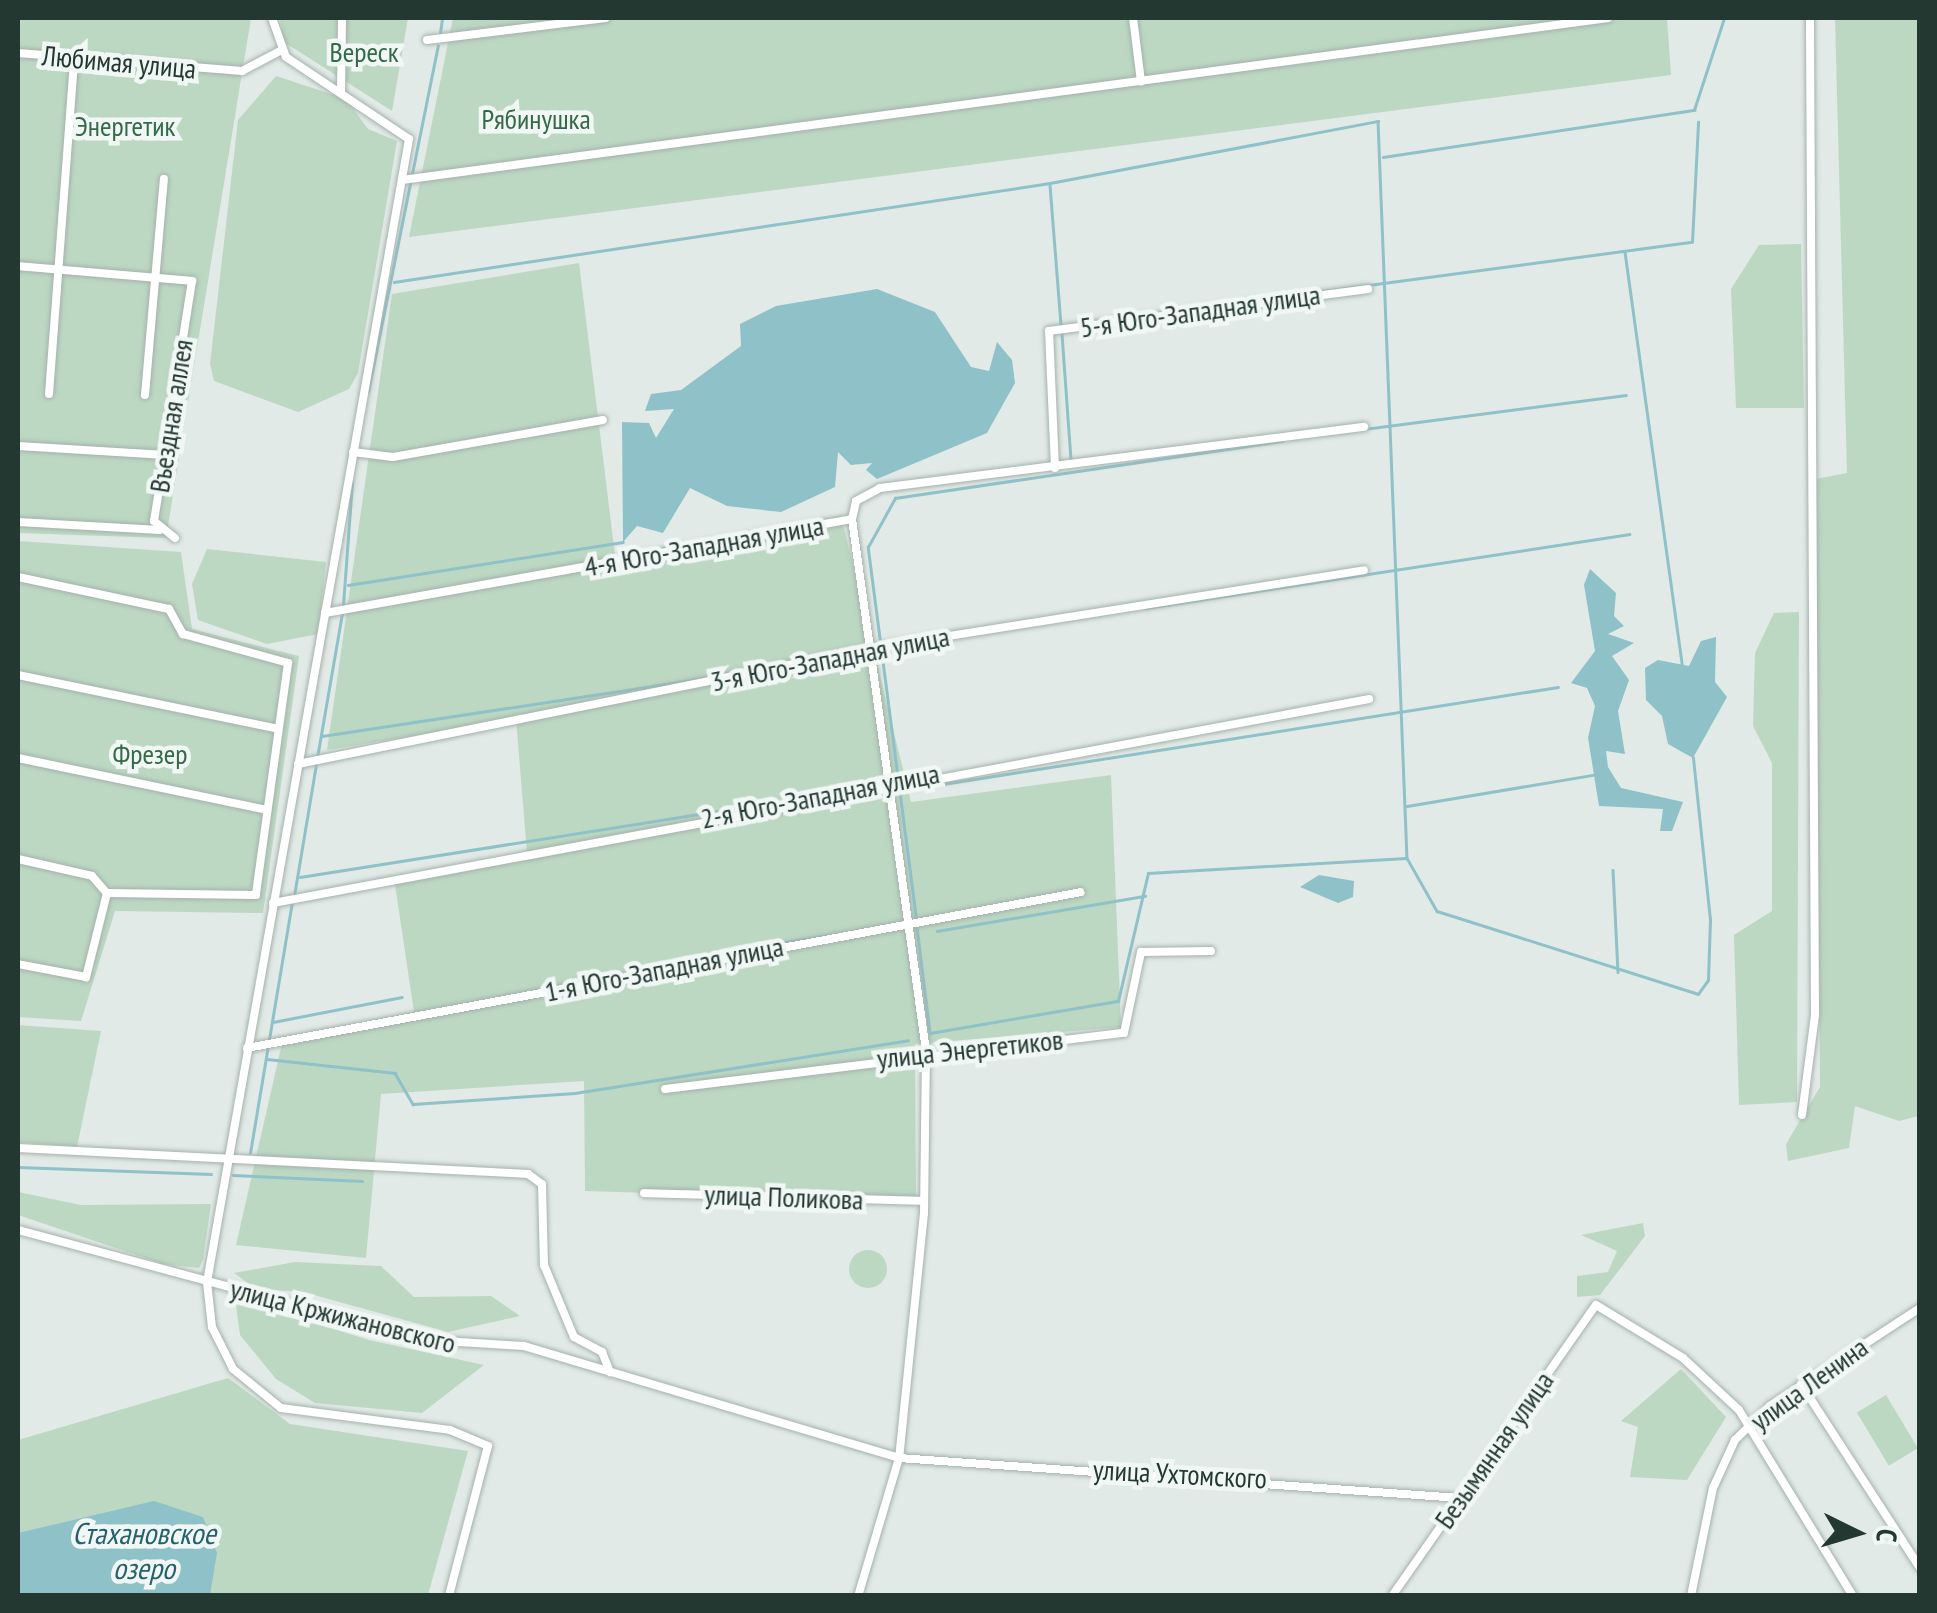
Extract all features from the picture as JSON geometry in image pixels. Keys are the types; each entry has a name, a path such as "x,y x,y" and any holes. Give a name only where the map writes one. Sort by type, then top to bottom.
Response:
{"street":[{"path":"272,18 282,50 410,138 206,1282 212,1328 234,1369 281,1408 450,1430 489,1450 449,1596"},
{"path":"340,93 342,18"},
{"path":"427,40 606,18"},
{"path":"1133,18 1140,81"},
{"path":"402,180 1608,18"},
{"path":"1802,1115 1814,1014 1810,18"},
{"name":"Любимая улица","path":"18,53 221,72 282,50"},
{"path":"49,394 74,59"},
{"path":"145,395 164,179"},
{"path":"18,266 154,278"},
{"name":"Въездная аллея","path":"154,278 192,281 166,454 160,530 175,538"},
{"name":"5-я Юго-Западная улица","path":"1054,468 1049,332 1368,289"},
{"path":"354,452 392,457 603,420"},
{"name":"4-я Юго-Западная улица","path":"325,613 852,519 856,501 880,488 1364,427"},
{"path":"18,446 166,454"},
{"path":"852,519 873,648 926,1051 924,1201 899,1458 858,1596"},
{"path":"18,522 160,530"},
{"name":"3-я Юго-Западная улица","path":"298,764 873,648 1364,570"},
{"path":"18,577 169,609 183,634 288,663 256,895 107,893 92,876 18,859"},
{"path":"18,676 278,729"},
{"name":"2-я Юго-Западная улица","path":"273,903 891,781 1369,698"},
{"path":"18,758 266,810"},
{"path":"270,783 293,790"},
{"name":"1-я Юго-Западная улица","path":"248,1048 1081,892"},
{"path":"18,964 86,977 107,893"},
{"name":"улица Энергетиков","path":"665,1089 926,1051 1124,1033 1142,952 1211,952"},
{"path":"18,1148 227,1164 528,1174 542,1184 544,1265 574,1337 602,1352 610,1372"},
{"name":"улица Поликова","path":"644,1193 924,1201"},
{"name":"улица Кржижановского","path":"18,1230 426,1340 524,1346 899,1458"},
{"name":"Безымянная улица","path":"1392,1596 1596,1305 1684,1358 1739,1410 1745,1429"},
{"name":"улица Ленина","path":"1691,1596 1713,1488 1745,1429 1801,1384 1920,1308"},
{"path":"1801,1384 1920,1568"},
{"path":"1745,1429 1853,1596"},
{"name":"улица Ухтомского","path":"899,1458 1460,1498"}],"green space":[{"name":"Энергетик","path":"18,18 251,18 166,538 18,533"},
{"name":"Вереск","path":"280,18 408,18 392,111 284,42"},
{"name":"Рябинушка","path":"453,18 1667,18 1671,75 409,237"},
{"path":"1835,18 1919,18 1919,1116 1899,1121 1855,1106 1849,1148 1788,1161 1786,1144 1820,1087 1816,479 1847,473"},
{"path":"276,76 346,99 368,129 397,141 358,373 349,389 298,412 214,381 210,364 238,120"},
{"path":"1801,244 1804,408 1736,408 1731,289 1759,245"},
{"path":"579,263 615,555 841,516 911,802 1111,775 1121,1027 915,1044 916,1201 585,1191 584,1081 381,1094 366,1258 236,1245 283,1039 414,1012 394,878 527,853 516,719 327,750 392,294"},
{"name":"Фрезер","path":"18,541 181,552 192,629 299,656 263,913 115,911 81,1021 18,1017"},
{"path":"207,549 326,562 318,634 267,644 198,620 192,584"},
{"path":"1799,612 1797,1102 1739,1105 1734,935 1772,911 1772,763 1753,726 1755,653 1774,613"},
{"path":"18,1025 101,1031 77,1147 18,1142"},
{"path":"18,1192 81,1205 211,1204 203,1260 199,1268 163,1264 18,1215"},
{"path":"1643,1223 1645,1236 1600,1295 1577,1297 1577,1276 1608,1272 1617,1251 1581,1235"},
{"path":"868,1250 881,1256 887,1269 881,1282 868,1288 855,1282 849,1269 855,1256"},
{"path":"295,1262 381,1266 414,1297 491,1296 520,1316 448,1332 303,1292 256,1289 234,1273"},
{"path":"235,1298 369,1340 484,1365 422,1413 315,1403 276,1379 240,1335"},
{"path":"1681,1369 1726,1417 1687,1480 1630,1477 1638,1427 1621,1421"},
{"path":"228,1378 290,1424 468,1451 428,1595 18,1596 18,1440"},
{"path":"1886,1395 1918,1448 1889,1466 1857,1413"}],"water":[{"path":"877,289 935,312 971,367 989,371 997,342 1012,360 1015,383 987,433 877,479 866,470 872,463 851,465 838,452 835,487 781,512 727,506 690,488 663,533 637,526 623,542 622,422 649,423 656,438 674,409 645,411 651,394 681,390 741,346 740,324 776,306"},
{"path":"1590,569 1616,593 1614,616 1624,626 1608,634 1634,643 1612,656 1629,680 1618,711 1625,754 1606,751 1608,767 1621,788 1683,802 1672,831 1660,831 1663,809 1599,806 1588,738 1595,706 1587,688 1571,683 1595,651 1584,585"},
{"path":"1716,637 1715,682 1727,697 1693,758 1668,744 1662,716 1646,700 1645,668 1658,660 1689,666 1701,641"},
{"path":"1319,875 1354,881 1353,897 1338,903 1300,887"},
{"name":"Стахановское озеро","path":"154,1501 203,1517 217,1553 210,1595 18,1595 18,1533"}],"waterway":[{"path":"440,33 442,18"},
{"path":"1383,157 1694,110 1724,18"},
{"path":"368,392 438,46"},
{"path":"394,282 1050,183 1378,121 1407,858 1437,911 1698,994 1708,980 1710,920 1693,758"},
{"path":"1301,294 1692,242 1698,122"},
{"path":"1050,185 1061,326"},
{"path":"1625,252 1682,664"},
{"path":"1062,334 1071,461"},
{"path":"1364,429 1626,395"},
{"path":"916,919 868,547 895,498 1282,441"},
{"path":"343,605 352,483"},
{"path":"1146,608 1629,534"},
{"path":"348,585 623,542"},
{"path":"317,758 342,613"},
{"path":"322,736 705,678"},
{"path":"899,791 1558,687"},
{"path":"294,896 316,765"},
{"path":"1407,806 1592,775"},
{"path":"300,877 876,786"},
{"path":"917,927 930,1033 1118,1001 1148,873 1406,858"},
{"path":"1613,870 1618,972"},
{"path":"937,931 1145,896"},
{"path":"250,1153 292,903"},
{"path":"762,946 829,935"},
{"path":"273,1022 402,997"},
{"path":"267,1059 395,1073 413,1104 575,1093 908,1040"},
{"path":"18,1167 211,1174"},
{"path":"233,1175 362,1181"}]}
